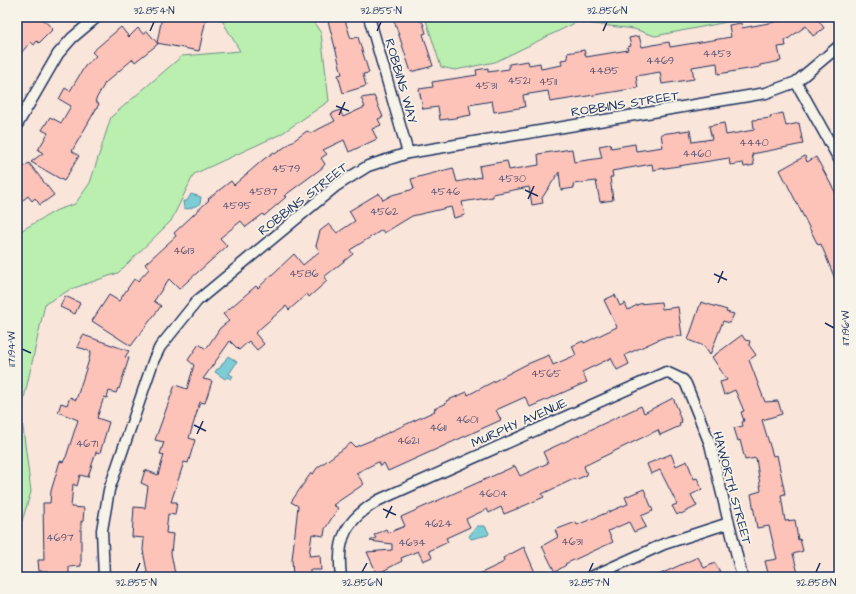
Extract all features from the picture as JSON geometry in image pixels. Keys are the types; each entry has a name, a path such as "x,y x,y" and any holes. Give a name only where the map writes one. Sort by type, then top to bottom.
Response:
{"street":[{"path":"17,125 58,54 72,38 97,17"},
{"name":"ROBBINS WAY","path":"369,17 408,153"},
{"name":"ROBBINS STREET","path":"104,577 102,530 109,490 154,359 160,347 198,301 336,186 368,166 408,153 766,93 796,82 839,46"},
{"path":"796,82 839,159"},
{"name":"MURPHY AVENUE","path":"341,577 339,555 343,537 351,521 362,510 379,500 666,372 683,380 686,384"},
{"name":"HAWORTH STREET","path":"686,384 710,444 742,577"},
{"path":"591,577 664,544 729,523"}],"green space":[{"path":"220,17 310,17 321,33 329,101 281,134 194,174 171,221 118,273 71,289 45,304 21,412 31,492 17,537 17,233 57,210 75,204 90,183 111,117 182,56 240,51"},
{"path":"425,17 753,17 655,36 634,29 577,22 495,62 455,70 441,67"}],"water":[{"path":"191,194 201,197 200,204 188,209 184,208 183,201 187,201"},
{"path":"228,356 237,362 229,374 233,376 231,379 227,377 225,379 215,372 219,369"},
{"path":"477,526 485,526 489,533 488,535 471,539 469,536"}],"building":[{"path":"20,17 40,17 53,29 39,43 37,41 34,45 31,42 17,57 17,20"},
{"path":"162,17 206,19 199,51 157,43"},
{"path":"327,17 344,17 351,39 358,37 369,73 363,74 366,86 343,93 338,75 342,74"},
{"path":"393,17 416,17 423,23 426,33 423,34 433,66 411,72"},
{"path":"783,17 819,17 817,18 824,28 813,36 806,26 785,41 786,46 778,47 781,61 760,65 760,67 718,74 717,63 692,67 694,79 662,84 660,72 636,76 638,88 550,102 548,91 523,95 525,107 494,112 492,101 469,105 471,115 440,120 438,107 423,109 419,89 433,87 432,82 477,75 476,70 488,68 488,72 509,69 509,64 528,61 529,65 540,63 541,69 562,65 561,60 568,59 567,53 584,50 586,57 628,50 627,47 631,46 629,38 639,36 642,47 669,42 670,47 731,37 729,25 741,23 742,28 785,20"},
{"path":"121,27 129,37 138,28 143,34 147,31 158,44 135,62 133,59 105,83 95,101 99,104 72,151 79,156 64,181 31,162 43,153 38,150 48,133 42,130 50,117 61,123 71,106 59,99 65,88 70,91 85,66 96,56 92,52"},
{"path":"374,96 383,117 378,119 381,125 372,129 377,139 349,152 344,140 323,150 327,154 321,158 325,164 322,168 284,196 286,197 264,216 263,214 246,227 241,221 220,238 227,246 179,289 169,279 154,301 161,306 131,346 92,321 109,295 119,301 134,279 138,281 149,269 145,264 176,236 174,233 209,200 208,199 231,181 234,185 264,159 274,152 275,154 307,131 311,133 335,121 331,114 340,110 343,117 365,107 361,98"},
{"path":"783,113 786,126 799,123 803,144 752,154 754,165 744,167 743,163 730,165 729,158 653,170 652,164 612,171 613,177 610,177 613,200 600,202 596,181 573,184 574,188 561,190 559,172 542,198 543,203 532,205 529,187 493,194 493,197 462,202 465,215 454,218 451,207 412,216 384,233 382,230 350,250 353,254 324,277 327,281 309,297 307,294 289,310 286,306 255,333 264,344 257,350 249,341 239,350 230,341 203,379 212,381 205,403 200,402 189,438 195,440 188,463 184,462 171,502 177,502 175,515 168,514 166,533 173,534 171,553 175,574 173,574 174,577 148,577 143,550 144,538 132,537 134,507 145,508 148,486 141,483 145,470 158,475 164,455 160,454 164,442 155,440 175,385 187,389 194,365 188,360 199,344 206,349 220,328 229,321 223,314 256,286 258,288 294,254 303,265 320,251 316,246 320,231 329,224 337,233 355,221 349,211 379,193 383,200 392,195 414,189 411,179 453,168 457,182 481,177 479,166 507,161 509,170 539,165 538,154 572,149 574,162 602,158 599,146 610,144 611,148 635,144 636,151 663,147 661,134 690,130 692,142 712,139 709,126 724,123 726,135 754,130 753,120 771,118 770,116"},
{"path":"805,156 807,162 816,157 839,199 839,289 821,244 818,245 780,170"},
{"path":"29,163 54,195 40,205 35,198 32,201 28,196 17,205 17,172"},
{"path":"615,295 620,306 625,303 628,310 639,304 661,302 662,309 678,307 682,336 662,338 625,355 629,364 617,370 611,358 582,372 587,382 530,407 525,397 496,410 501,420 388,471 384,463 380,466 378,462 356,473 364,484 333,505 338,508 325,529 324,536 312,534 309,556 320,555 321,570 310,570 310,577 293,577 292,560 298,506 291,502 311,473 313,474 317,468 351,443 355,447 372,440 435,411 434,409 447,403 446,401 467,392 468,395 525,365 549,355 553,365 576,355 572,346 583,341 584,343 617,327 604,300"},
{"path":"65,296 80,303 75,314 60,307"},
{"path":"701,302 727,310 726,312 734,314 730,323 723,321 710,355 704,346 688,340"},
{"path":"83,335 129,351 125,357 129,358 119,389 118,388 116,393 109,391 107,398 104,397 97,418 109,422 100,453 96,452 88,477 80,475 77,486 73,484 71,507 84,508 83,522 81,521 81,566 69,567 69,577 48,577 48,571 39,571 38,560 44,560 43,503 50,503 51,491 60,461 63,462 66,457 78,420 58,412 61,403 67,405 70,397 76,400 91,351 77,347"},
{"path":"742,335 745,340 750,341 749,345 756,355 749,360 765,402 778,401 782,414 762,420 773,456 777,455 785,494 781,495 785,521 795,520 798,540 800,539 803,551 793,554 799,577 769,577 765,561 777,559 769,526 757,528 751,494 761,491 756,458 745,460 740,440 738,441 734,428 743,426 742,422 744,421 741,412 744,411 735,390 724,395 720,382 727,380 712,357"},
{"path":"673,398 682,422 679,423 680,426 660,435 658,430 584,466 587,475 575,480 574,479 542,494 544,497 519,508 504,514 501,507 489,513 487,509 466,519 470,527 446,538 448,542 429,551 432,557 423,561 418,551 401,558 402,561 377,574 367,552 392,550 392,544 370,541 376,538 374,535 386,529 388,533 405,526 401,517 515,466 520,476 548,463 543,452 641,406 644,413"},
{"path":"671,454 676,466 687,461 694,479 697,478 702,489 691,495 697,506 677,515 672,506 677,504 660,470 651,474 647,464"},
{"path":"644,489 653,511 641,516 646,527 634,532 629,522 608,531 613,542 565,564 566,565 555,572 542,546 558,537 555,530 576,522 577,525 628,504 625,497"},
{"path":"524,547 537,577 523,577 521,573 511,577 473,577 502,563 504,561 503,558"},
{"path":"698,557 704,568 715,563 723,577 654,577"}]}
